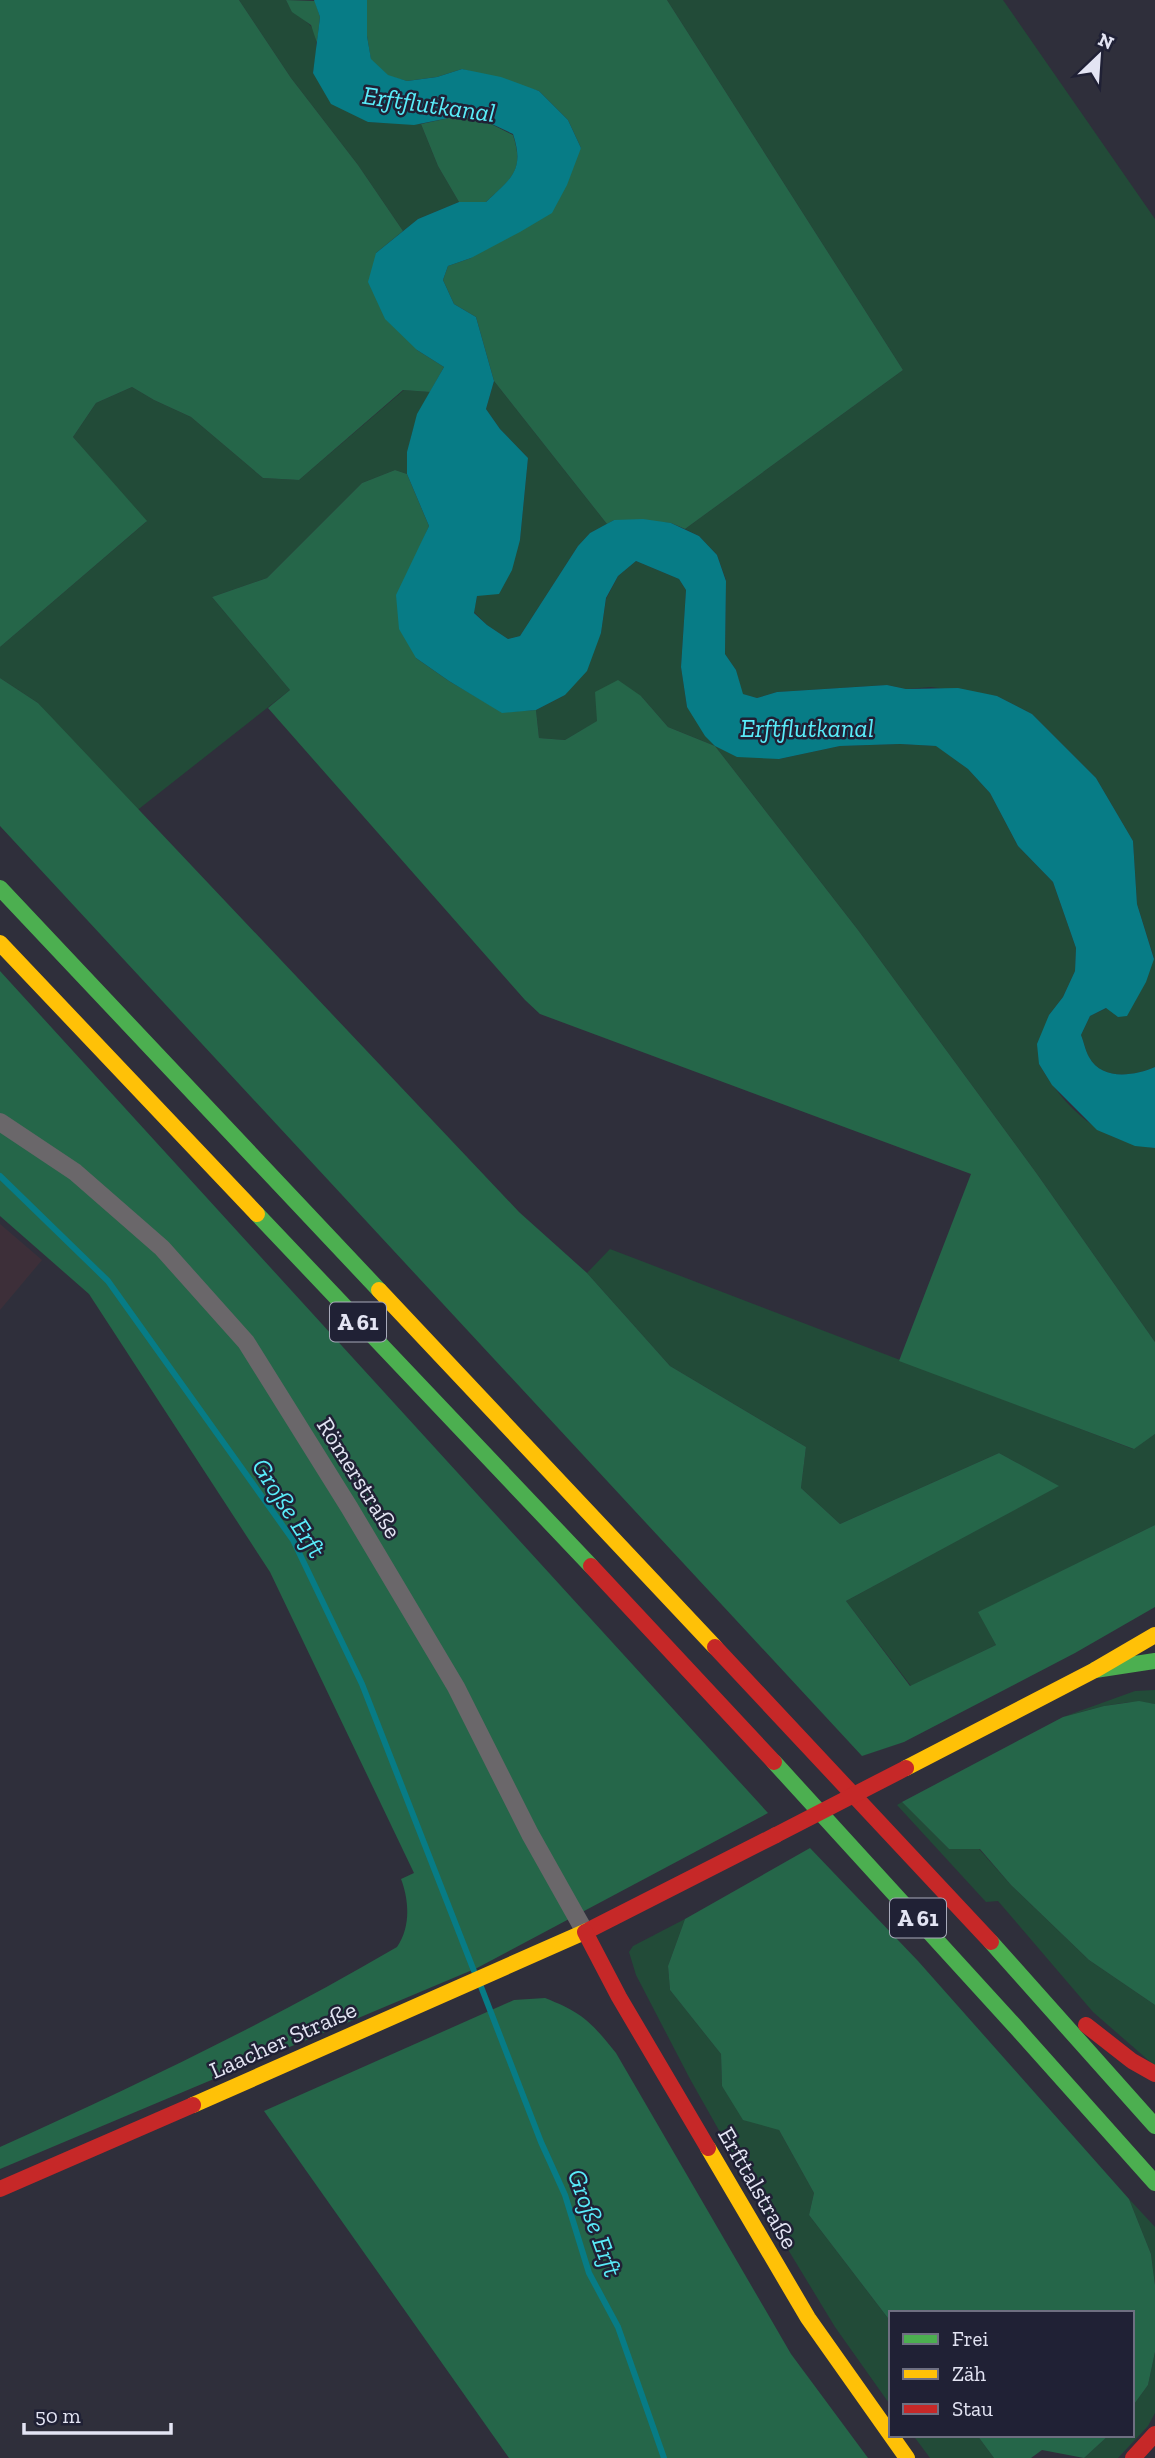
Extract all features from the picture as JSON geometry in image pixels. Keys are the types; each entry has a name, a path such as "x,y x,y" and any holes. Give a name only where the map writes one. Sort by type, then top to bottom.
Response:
{"main road":[{"name":"A 61","path":"0,888 688,1617 1045,2001 1155,2126"},
{"name":"A 61","path":"0,943 952,1953 1155,2183"},
{"name":"Laacher Straße","path":"0,2189 73,2160 585,1932 1096,1670 1155,1635"},
{"path":"1096,1670 1155,1661"},
{"name":"Erfttalstraße","path":"585,1932 620,1997 808,2319 889,2433"},
{"path":"1045,2001 1086,2025 1132,2061 1155,2074"},
{"path":"1116,2138 1146,2197"},
{"path":"1133,2458 1155,2434"},
{"name":"Erfttalstraße","path":"892,2437 907,2458"}],"street":[{"name":"Römerstraße","path":"0,1122 75,1172 162,1248 246,1342 349,1507 456,1687 530,1834 585,1932"}],"shaded area":[{"path":"0,1224 42,1260 0,1310"}],"green space":[{"path":"0,0 239,0 291,78 358,165 403,231 376,253 417,350 444,367 430,392 403,390 299,480 263,478 191,417 132,387 96,403 73,437 147,521 0,647"},
{"path":"239,0 286,0 293,11 313,29 316,47 313,73 368,122 421,124 438,166 459,202 418,219 403,231 358,165 291,78"},
{"path":"286,0 315,1 320,17 317,43 311,25 292,12"},
{"path":"367,0 667,0 903,370 685,529 671,523 614,520 607,524 494,381 476,317 454,304 443,280 448,266 471,258 581,148 568,120 539,91 462,69 437,77 407,81 388,76 371,60 367,36"},
{"path":"667,0 1003,0 1155,219 1155,1067 1128,1074 1102,1070 1089,1057 1081,1035 1090,1016 1107,1008 1118,1017 1154,958 1137,904 1133,841 1096,778 1032,714 997,696 931,687 906,689 887,685 777,692 757,698 742,694 736,670 725,654 726,580 717,555 699,536 685,529 903,370"},
{"path":"449,118 479,118 513,135 516,166 509,180 486,202 459,202 438,166 421,124"},
{"path":"494,381 607,524 590,533 578,546 520,636 508,639 474,612 477,596 520,540 528,458 500,429 486,409"},
{"path":"132,387 191,417 263,478 299,480 404,390 430,392 413,432 408,452 407,474 395,470 362,483 267,578 212,597 290,690 135,812 38,703 0,678 0,647 146,522 73,437 96,403"},
{"path":"395,470 407,474 429,526 415,558 416,658 502,712 536,710 539,738 565,740 597,721 595,692 618,680 641,696 668,727 715,746 858,930 1037,1174 1155,1342 1155,1434 1134,1449 899,1361 971,1174 540,1014 268,708 290,690 212,597 267,578 362,483"},
{"path":"636,561 679,579 686,590 681,667 687,707 779,759 840,746 937,746 968,769 990,793 1018,846 1053,882 1076,948 1075,971 1063,997 1049,1015 1039,1064 1061,1096 1086,1121 1117,1138 1155,1148 1155,1342 1037,1174 858,930 715,746 668,727 641,696 565,740 539,738 536,710 565,695 601,633 606,599 618,576"},
{"path":"0,678 38,703 519,1212 587,1273 670,1366 806,1447 801,1488 840,1524 999,1453 1059,1486 846,1601 910,1686 996,1645 978,1612 1155,1525 1155,1607 1075,1653 904,1742 862,1756 0,826"},
{"path":"0,971 768,1813 477,1968 0,2169 0,2147 201,2052 397,1947 407,1922 406,1896 401,1879 414,1873 270,1572 89,1294 0,1216"},
{"path":"610,1249 1133,1449 1155,1434 1155,1525 979,1612 996,1645 911,1686 846,1601 1058,1486 999,1453 840,1524 801,1488 806,1447 670,1366 587,1273"},
{"path":"1155,1690 1155,1704 1120,1703 1063,1717 1135,1691"},
{"path":"1139,1701 1155,1704 1155,2005 1089,1960 1011,1885 980,1849 949,1849 902,1802 1063,1717 1104,1706"},
{"path":"902,1802 949,1849 979,1849 1011,1885 1089,1960 1155,2005 1155,2066 1093,2012 998,1901 986,1902 897,1805"},
{"path":"810,1848 918,1961 1129,2199 1151,2254 1155,2285 1155,2352 1148,2385 1134,2404 1134,2311 889,2311 889,2319 809,2215 814,2193 779,2130 743,2120 722,2086 721,2054 670,1990 668,1966 685,1919"},
{"path":"685,1919 668,1966 670,1990 721,2054 722,2086 779,2130 814,2193 809,2215 889,2319 889,2403 835,2327 764,2210 690,2079 636,1975 629,1952 633,1946"},
{"path":"545,1998 585,2020 616,2053 791,2354 868,2458 509,2458 264,2111 514,2000"},
{"path":"1129,2199 1155,2227 1155,2285 1151,2254"},
{"path":"1155,2352 1155,2413 1148,2426 1118,2458 1084,2458 1107,2437 1134,2437 1134,2404 1148,2385"},
{"path":"914,2437 978,2437 994,2458 930,2458"},
{"path":"978,2437 1107,2437 1084,2458 1042,2450 1031,2458 994,2458"}],"water":[{"name":"Erftflutkanal","path":"314,0 367,0 367,36 371,59 388,75 407,81 437,77 462,69 501,77 539,91 568,120 581,148 567,185 552,213 471,258 448,266 443,280 454,304 476,317 494,381 486,409 500,429 528,458 520,540 512,570 499,594 477,596 474,613 508,639 520,636 578,546 590,533 614,520 643,519 671,523 699,536 717,555 726,581 725,654 736,670 743,694 757,698 777,692 887,685 906,689 958,688 997,696 1032,714 1096,778 1133,841 1137,904 1154,959 1146,982 1127,1016 1118,1017 1106,1008 1090,1016 1081,1035 1089,1057 1102,1070 1128,1074 1155,1067 1155,1148 1135,1146 1097,1130 1052,1085 1039,1064 1037,1044 1049,1015 1063,997 1075,971 1076,948 1053,882 1018,846 990,793 968,769 936,746 840,746 779,759 737,757 715,746 705,736 687,707 681,667 686,590 679,579 636,561 618,576 606,598 601,633 587,671 565,695 536,710 502,713 416,658 399,629 396,595 429,526 407,474 407,452 417,414 444,367 417,350 385,319 368,282 376,253 418,219 459,202 486,202 513,173 517,157 516,147 513,134 479,118 449,118 414,125 368,122 331,104 313,73 320,17"}],"waterway":[{"name":"Große Erft","path":"0,1176 108,1281 293,1540 362,1684 474,1971"},
{"name":"Große Erft","path":"480,1984 541,2142 565,2195 589,2273 618,2327 664,2458"}],"traffic: fast":[{"path":"0,888 379,1290"},
{"path":"257,1214 591,1566"},
{"path":"1095,1670 1155,1661"},
{"path":"774,1762 1155,2183"},
{"path":"991,1942 1155,2126"}],"traffic: slow":[{"path":"0,943 257,1214"},
{"path":"379,1290 715,1647"},
{"path":"906,1768 1095,1670 1155,1635"},
{"path":"193,2105 589,1930"},
{"path":"708,2148 808,2318 889,2433"},
{"path":"892,2437 907,2458"}],"traffic: jam":[{"path":"591,1566 774,1762"},
{"path":"715,1647 991,1942"},
{"path":"776,1835 906,1768"},
{"path":"589,1930 776,1835"},
{"path":"585,1932 619,1997 708,2148"},
{"path":"1086,2025 1132,2061 1155,2074"},
{"path":"0,2189 193,2105"},
{"path":"1133,2458 1155,2434"}]}
